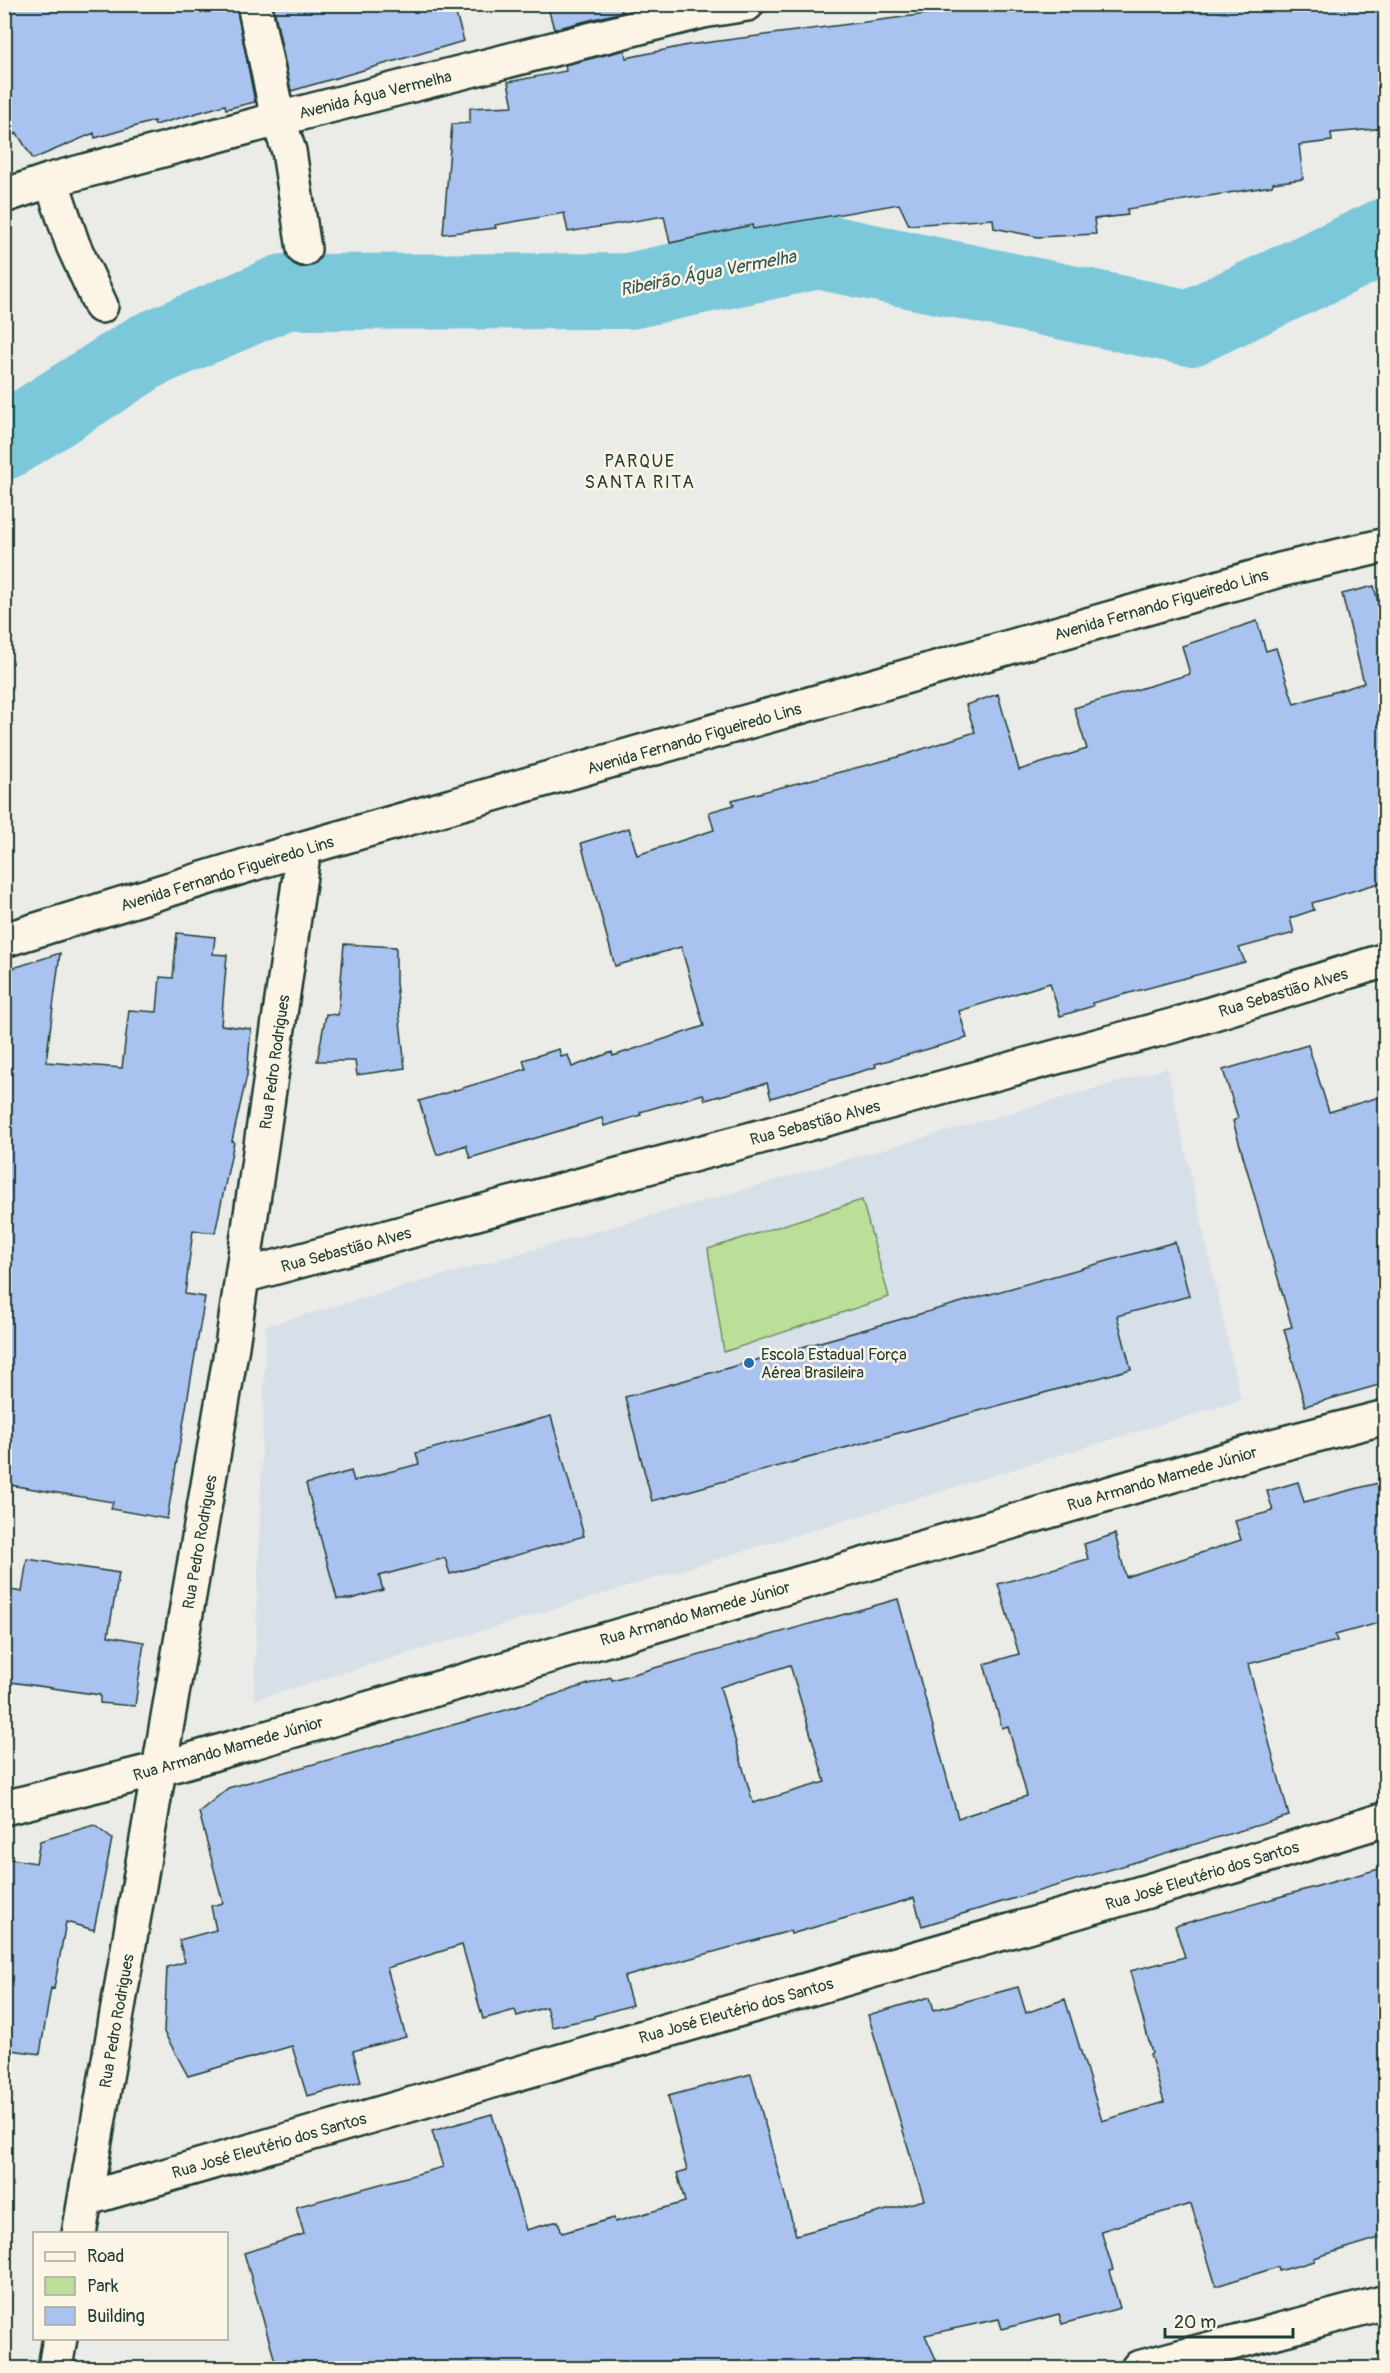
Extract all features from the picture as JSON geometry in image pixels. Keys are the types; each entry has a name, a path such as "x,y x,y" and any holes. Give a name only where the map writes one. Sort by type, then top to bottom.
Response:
{"street":[{"path":"254,4 278,119 289,152 304,249"},
{"name":"Avenida Água Vermelha","path":"4,195 51,180 278,119 702,8 747,4"},
{"path":"51,180 73,245 101,306"},
{"name":"Avenida Fernando Figueiredo Lins","path":"4,940 304,848 1269,573 1386,545"},
{"name":"Rua Pedro Rodrigues","path":"79,2232 243,1276 304,848"},
{"name":"Rua Sebastião Alves","path":"243,1276 1175,1025 1386,960"},
{"name":"Rua Armando Mamede Júnior","path":"4,1808 160,1769 1228,1459 1386,1417"},
{"name":"Rua José Eleutério dos Santos","path":"85,2199 1234,1866 1386,1819"},
{"path":"1138,2368 1386,2302"},
{"path":"55,2368 60,2340"}],"shaded area":[{"name":"Escola Estadual Força Aérea Brasileira","path":"1167,1068 1241,1400 254,1700 266,1326"}],"green space":[{"path":"862,1200 889,1297 724,1352 708,1249"}],"building":[{"path":"4,4 236,4 255,102 226,109 225,105 155,125 154,121 95,138 94,133 33,159 17,133 4,141"},
{"path":"273,4 453,4 464,41 291,91"},
{"path":"547,4 621,4 622,12 554,29"},
{"path":"1004,4 1088,4 1088,10 1148,4 1348,4 1348,9 1386,7 1386,128 1331,133 1332,141 1299,145 1303,179 1127,209 1128,215 1094,219 1096,234 1038,237 994,228 993,219 909,225 899,204 753,229 752,225 670,243 664,216 568,232 564,213 495,225 496,228 443,234 452,124 470,123 470,108 513,106 508,82 566,71 565,65 625,50 626,58 688,45"},
{"path":"1374,586 1386,635 1386,881 1312,903 1314,910 1290,918 1294,933 1239,948 1245,962 1092,1003 1093,1006 1060,1016 1050,983 959,1011 967,1038 875,1064 876,1067 771,1098 767,1083 705,1100 703,1094 640,1112 641,1115 604,1126 602,1118 470,1158 466,1145 437,1155 419,1101 526,1069 523,1060 559,1049 561,1057 568,1055 572,1067 612,1052 613,1056 704,1026 681,947 615,966 581,843 629,828 637,855 714,830 709,812 734,805 732,800 898,757 975,732 966,705 998,694 1019,770 1087,749 1074,708 1190,674 1182,646 1257,621 1266,651 1276,648 1294,704 1364,683 1342,594"},
{"path":"177,933 215,937 213,954 227,955 221,1025 251,1029 247,1075 215,1233 193,1230 185,1294 205,1297 167,1519 111,1509 113,1502 4,1484 4,971 60,953 46,1062 122,1068 129,1010 157,1012 160,977 173,978"},
{"path":"344,944 396,947 396,983 405,1068 357,1075 355,1061 317,1061 326,1014 338,1015"},
{"path":"1308,1045 1329,1112 1386,1095 1386,1383 1305,1406 1284,1329 1292,1327 1233,1121 1238,1118 1223,1070"},
{"path":"1175,1242 1189,1296 1117,1316 1131,1369 652,1501 625,1397"},
{"path":"551,1416 584,1536 450,1574 445,1558 379,1576 383,1590 351,1599 337,1599 306,1484 351,1471 354,1481 419,1464 416,1453"},
{"path":"1386,1481 1386,1621 1335,1635 1337,1641 1248,1664 1289,1816 922,1926 914,1898 791,1934 790,1931 624,1977 632,2005 594,2016 594,2018 552,2027 546,2007 517,2016 515,2010 483,2019 462,1945 387,1968 406,2037 353,2051 361,2082 307,2096 292,2046 188,2076 164,2032 167,1967 185,1962 179,1940 216,1930 211,1906 223,1903 199,1812 228,1788 506,1710 611,1677 612,1680 898,1599 958,1818 1027,1796 1008,1726 1002,1728 984,1664 1019,1654 998,1584 1088,1559 1084,1544 1115,1534 1126,1577 1241,1540 1235,1521 1273,1511 1267,1491 1298,1482 1304,1502","holes":["790,1665 825,1782 753,1803 720,1687"]},
{"path":"27,1559 119,1573 108,1636 144,1642 135,1706 100,1703 100,1695 4,1681 4,1589 22,1592"},
{"path":"94,1825 112,1839 94,1930 66,1922 54,1989 51,1988 40,2054 4,2049 4,1858 36,1863 40,1841"},
{"path":"1386,1867 1386,2236 1314,2258 1315,2261 1279,2271 1278,2267 1216,2286 1191,2204 1133,2221 1101,2231 1113,2270 1109,2271 1120,2308 1062,2324 1059,2314 1002,2329 999,2319 925,2335 940,2368 277,2368 244,2253 304,2234 296,2207 443,2167 432,2131 492,2114 526,2230 558,2221 562,2233 614,2218 615,2222 685,2202 677,2173 687,2170 668,2096 751,2074 796,2235 924,2200 868,2015 930,1997 934,2010 1018,1987 1026,2013 1065,1999 1102,2121 1164,2102 1130,1971 1185,1957 1175,1926"}],"waterway":[{"name":"Ribeirão Água Vermelha","path":"4,442 147,351 284,292 629,291 818,251 1190,328 1386,236"}],"place":[{"name":"Escola Estadual Força Aérea Brasileira","path":"749,1363"}],"district":[{"name":"PARQUE SANTA RITA","path":"640,471"}]}
